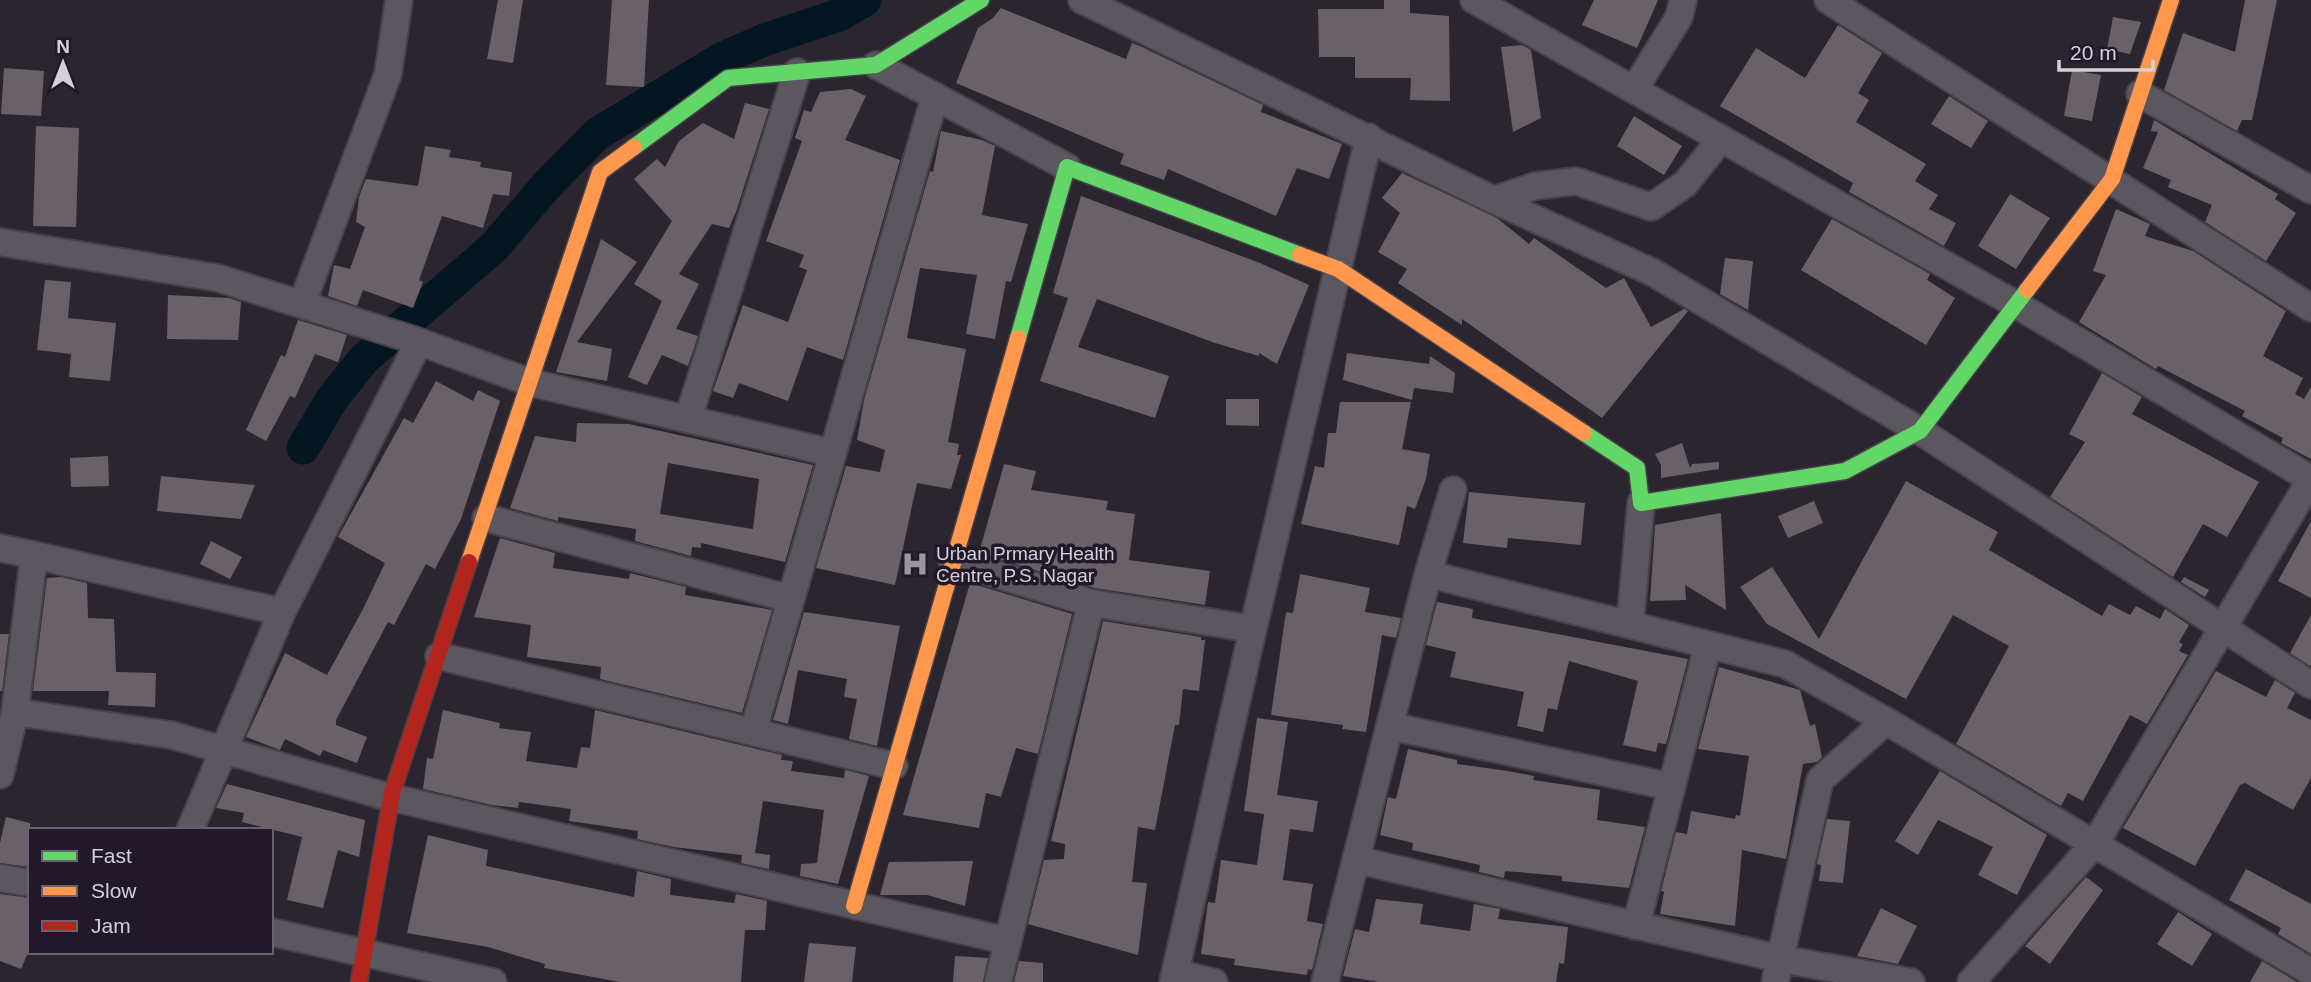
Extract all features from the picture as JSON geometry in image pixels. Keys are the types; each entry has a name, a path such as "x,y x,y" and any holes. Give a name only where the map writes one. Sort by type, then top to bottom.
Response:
{"street":[{"path":"310,307 388,74 399,0"},
{"path":"359,982 392,797 532,383 600,172 728,78 876,65 981,0"},
{"path":"1082,0 1494,200 1652,272 1920,430 2311,685"},
{"path":"1474,0 2017,305 2311,479 2093,843 1971,982"},
{"path":"1634,90 1679,17 1683,0"},
{"path":"1828,0 2311,308"},
{"path":"1641,503 1845,471 1920,430 2112,179 2171,0"},
{"path":"876,65 1067,167 1338,269 1637,468 1641,503 1630,625"},
{"path":"688,419 797,72"},
{"path":"2140,94 2311,190"},
{"path":"753,732 935,96"},
{"path":"1214,982 1174,978 1369,137"},
{"path":"1494,200 1535,186 1576,181 1651,207 1685,184 1721,139"},
{"path":"854,906 1067,167"},
{"path":"0,242 218,278 418,341 532,383 833,453"},
{"path":"191,828 282,612 418,341"},
{"path":"1325,982 1428,574 1453,490"},
{"path":"486,518 791,599"},
{"path":"0,548 282,612"},
{"path":"0,775 15,712 34,555"},
{"path":"952,561 1091,603 1253,629"},
{"path":"1428,574 1785,664 2311,972"},
{"path":"998,982 1091,603"},
{"path":"1636,926 1708,645"},
{"path":"439,656 894,766"},
{"path":"15,712 171,735 392,797 1009,942"},
{"path":"1778,971 1820,780 1886,721"},
{"path":"1390,726 1672,787"},
{"path":"1357,860 1636,926 1778,971 1911,982"},
{"path":"0,878 28,883"},
{"path":"273,932 493,982"}],"building":[{"path":"498,0 523,0 513,63 487,59"},
{"path":"612,0 649,0 644,87 606,85"},
{"path":"1384,0 1410,0 1410,13 1449,16 1450,101 1410,100 1411,78 1355,78 1355,57 1319,57 1318,9 1384,9"},
{"path":"1594,0 1658,0 1637,48 1582,25"},
{"path":"2245,0 2277,0 2252,120 2242,120 2237,131 2164,90 2183,33 2235,52"},
{"path":"1001,8 1126,59 1132,43 1140,46 1263,105 1261,112 1342,144 1329,179 1297,168 1276,216 1168,169 1164,180 1120,164 1124,154 956,83 978,28 993,18"},
{"path":"2113,17 2141,22 2130,54 2107,49"},
{"path":"1838,25 1882,53 1858,93 1869,100 1856,122 1926,164 1915,181 1938,195 1929,209 1956,223 1944,246 1849,192 1853,183 1720,106 1756,48 1805,78"},
{"path":"1522,45 1531,50 1541,118 1513,132 1501,47"},
{"path":"4,68 44,71 41,116 1,114"},
{"path":"2072,70 2101,75 2092,121 2064,116"},
{"path":"851,89 866,96 845,140 900,160 843,360 807,347 788,401 739,383 733,398 713,391 743,305 788,322 807,270 799,267 804,255 766,241 802,141 795,138 804,110 811,112 820,92"},
{"path":"1949,96 1988,121 1971,148 1931,124"},
{"path":"745,103 769,109 736,212 729,228 712,224 679,274 699,284 676,329 698,336 688,366 662,355 647,385 628,377 662,301 634,284 672,221 634,179 657,159 665,167 679,141 703,123 734,139"},
{"path":"1634,116 1682,146 1664,175 1617,146"},
{"path":"2154,120 2278,194 2275,199 2296,213 2266,261 2205,222 2212,205 2168,187 2171,180 2143,168 2158,132 2151,131"},
{"path":"36,126 79,128 76,227 33,226"},
{"path":"941,131 982,140 995,146 982,215 1028,224 1011,282 1006,281 995,339 966,334 977,275 920,268 907,338 966,349 948,442 959,444 957,455 961,455 951,489 917,483 895,585 816,568 846,466 880,472 885,450 857,440 864,400 930,171 933,172"},
{"path":"425,146 451,150 449,157 481,162 480,167 512,172 509,196 493,194 483,228 442,216 419,280 423,282 413,308 363,290 357,306 328,296 334,265 350,269 365,227 356,222 359,197 366,179 418,186"},
{"path":"1402,173 1497,218 1529,244 1534,238 1606,288 1624,278 1651,327 1684,309 1688,311 1602,418 1462,319 1462,325 1398,283 1407,269 1378,252 1400,213 1382,198"},
{"path":"2010,194 2050,218 2016,269 1978,246"},
{"path":"1081,196 1260,263 1309,285 1277,364 1259,353 1259,356 1215,343 1097,299 1078,347 1169,376 1155,418 1040,381 1068,298 1053,293"},
{"path":"2116,209 2150,224 2145,236 2193,251 2286,311 2263,356 2303,378 2295,394 2304,399 2311,387 2311,459 2281,443 2283,438 2242,416 2245,411 2158,366 2156,369 2079,322 2106,275 2093,271"},
{"path":"1832,219 1930,274 1927,280 1955,298 1926,345 1801,270"},
{"path":"601,239 637,262 577,342 612,349 607,381 556,372"},
{"path":"1725,258 1753,261 1748,310 1720,294"},
{"path":"45,280 71,282 68,318 116,323 110,381 69,377 71,354 37,350"},
{"path":"168,295 229,298 241,302 238,340 167,339"},
{"path":"298,320 347,335 338,362 315,354 295,398 290,396 266,441 246,430 281,355 285,357"},
{"path":"1347,353 1429,364 1430,356 1455,373 1453,393 1414,388 1412,400 1343,380"},
{"path":"2102,373 2142,397 2132,414 2259,482 2227,537 2203,524 2173,577 2050,497 2085,442 2069,434"},
{"path":"436,381 473,401 478,390 500,401 461,519 435,569 426,564 394,625 388,622 336,720 336,725 367,737 357,763 323,750 320,756 285,739 280,750 246,737 285,653 327,675 363,609 385,563 338,537 404,418 413,423"},
{"path":"1226,399 1259,399 1259,426 1226,425"},
{"path":"1340,402 1411,402 1402,449 1430,454 1426,479 1415,509 1407,506 1399,545 1301,524 1315,466 1324,468 1328,433 1336,433"},
{"path":"577,423 629,424 813,465 785,562 701,543 701,548 692,547 691,556 635,541 636,529 558,517 558,521 510,508 535,436 576,442","holes":["668,463 759,479 753,529 660,514"]},
{"path":"1682,443 1690,468 1692,464 1719,462 1719,469 1661,478 1661,465 1655,454"},
{"path":"108,456 109,486 71,487 70,458"},
{"path":"1004,464 1036,471 1031,490 1108,501 1106,510 1135,514 1129,560 1210,571 1205,605 1095,588 979,553"},
{"path":"161,476 255,485 241,519 157,511"},
{"path":"1906,481 1998,532 1989,550 2102,616 2109,604 2130,615 2136,606 2160,619 2165,609 2189,625 2179,642 2183,644 2179,651 2188,655 2147,724 2130,715 2083,801 2068,793 2061,806 1956,744 2009,646 1953,615 1906,699 1767,624 1740,587 1772,567 1819,639"},
{"path":"1469,492 1585,503 1581,545 1508,538 1507,548 1463,543"},
{"path":"1814,501 1823,523 1788,538 1778,516"},
{"path":"1721,513 1726,610 1685,585 1686,600 1650,601 1655,525"},
{"path":"2311,521 2311,598 2278,581"},
{"path":"500,538 555,553 553,568 629,579 630,573 686,587 685,595 772,610 742,713 600,679 601,667 527,657 531,625 474,617"},
{"path":"211,541 242,557 230,579 200,564"},
{"path":"1300,574 1370,588 1365,612 1401,618 1396,638 1382,635 1366,732 1342,729 1343,725 1271,715 1286,612 1293,613"},
{"path":"61,577 87,583 88,618 114,619 116,672 156,673 155,707 108,705 109,691 33,691 47,578"},
{"path":"2184,577 2209,590 2205,597 2181,582"},
{"path":"970,583 1072,614 1038,754 1016,748 1001,797 986,793 979,828 903,815"},
{"path":"1437,602 1473,609 1472,618 1688,659 1666,744 1658,743 1656,752 1623,745 1638,681 1569,661 1557,710 1548,708 1543,732 1517,726 1524,692 1450,677 1456,652 1426,645"},
{"path":"804,612 900,626 877,746 849,739 857,699 844,697 847,679 798,670 788,724 773,720"},
{"path":"2311,615 2311,664 2310,666 2290,653"},
{"path":"1103,621 1201,637 1201,640 1205,640 1199,691 1183,689 1179,725 1175,725 1155,830 1138,827 1132,882 1147,883 1138,955 1028,924 1044,860 1064,859 1065,844 1051,841"},
{"path":"0,634 9,634 2,691 0,691"},
{"path":"1719,667 1800,690 1810,726 1815,724 1822,757 1817,762 1803,764 1786,859 1742,850 1735,926 1660,914 1664,892 1661,891 1676,832 1687,834 1691,811 1735,819 1736,815 1740,816 1749,756 1698,749"},
{"path":"2216,671 2266,697 2275,680 2295,693 2287,708 2311,720 2311,778 2293,810 2245,783 2240,785 2195,866 2123,828"},
{"path":"443,710 500,723 499,728 531,732 526,761 577,768 581,747 590,748 595,710 782,755 781,760 793,761 791,771 844,778 845,770 869,776 838,884 800,876 801,864 817,863 824,810 763,801 755,853 770,855 769,869 741,863 742,855 674,847 637,839 638,831 569,821 571,809 519,802 518,808 492,805 423,789 427,758 433,759"},
{"path":"1257,718 1288,722 1277,795 1318,801 1313,832 1290,829 1283,880 1313,884 1307,921 1323,924 1312,970 1308,969 1307,975 1234,965 1235,959 1201,954 1208,902 1215,903 1221,860 1257,865 1264,814 1244,811"},
{"path":"1408,749 1457,760 1457,764 1508,771 1534,776 1533,780 1600,790 1597,820 1645,827 1629,888 1562,881 1562,876 1505,871 1504,878 1479,872 1480,865 1412,850 1413,843 1380,835 1388,797 1396,799"},
{"path":"1940,771 2047,835 2017,895 1978,875 1993,847 1938,820 1918,855 1895,841"},
{"path":"227,784 365,820 359,857 338,850 323,908 287,900 302,837 242,822 244,813 216,808"},
{"path":"6,817 30,823 28,867 0,863 0,843"},
{"path":"1827,819 1850,821 1843,883 1819,881 1821,865 1817,864"},
{"path":"428,835 488,850 486,866 634,897 637,871 671,879 670,895 734,903 736,894 767,901 765,930 745,930 741,982 620,982 544,968 545,964 488,947 407,933"},
{"path":"973,861 965,906 927,895 880,895 889,862"},
{"path":"2246,869 2311,904 2311,954 2278,934 2281,928 2229,900"},
{"path":"2086,877 2103,890 2050,964 2025,946"},
{"path":"0,894 28,898 28,953 21,969 0,961"},
{"path":"1376,899 1423,904 1420,924 1470,931 1474,904 1500,909 1498,919 1568,927 1564,964 1559,963 1556,982 1379,982 1343,976 1355,929 1369,932"},
{"path":"1881,908 1917,926 1898,964 1857,956"},
{"path":"2178,912 2212,934 2192,966 2157,944"},
{"path":"809,943 856,947 852,982 804,982"},
{"path":"955,956 988,958 983,982 953,982"},
{"path":"1019,961 1043,963 1043,982 1014,982"},
{"path":"2262,961 2297,982 2250,982"}],"waterway":[{"path":"303,448 332,399 364,359 494,247 546,186 597,134 723,58 764,40 839,15 865,0"}],"traffic: fast":[{"path":"634,147 728,78 876,65 981,0"},
{"path":"1018,338 1067,167 1300,255"},
{"path":"1584,433 1637,468 1641,503 1845,471 1920,431 2027,290"}],"traffic: slow":[{"path":"2027,290 2112,179 2171,0"},
{"path":"469,562 600,172 634,147"},
{"path":"1300,255 1338,269 1584,433"},
{"path":"854,906 1018,338"}],"traffic: jam":[{"path":"359,982 392,793 469,562"}],"place":[{"name":"Urban Prmary Health Centre, P.S. Nagar","path":"915,564"}]}
